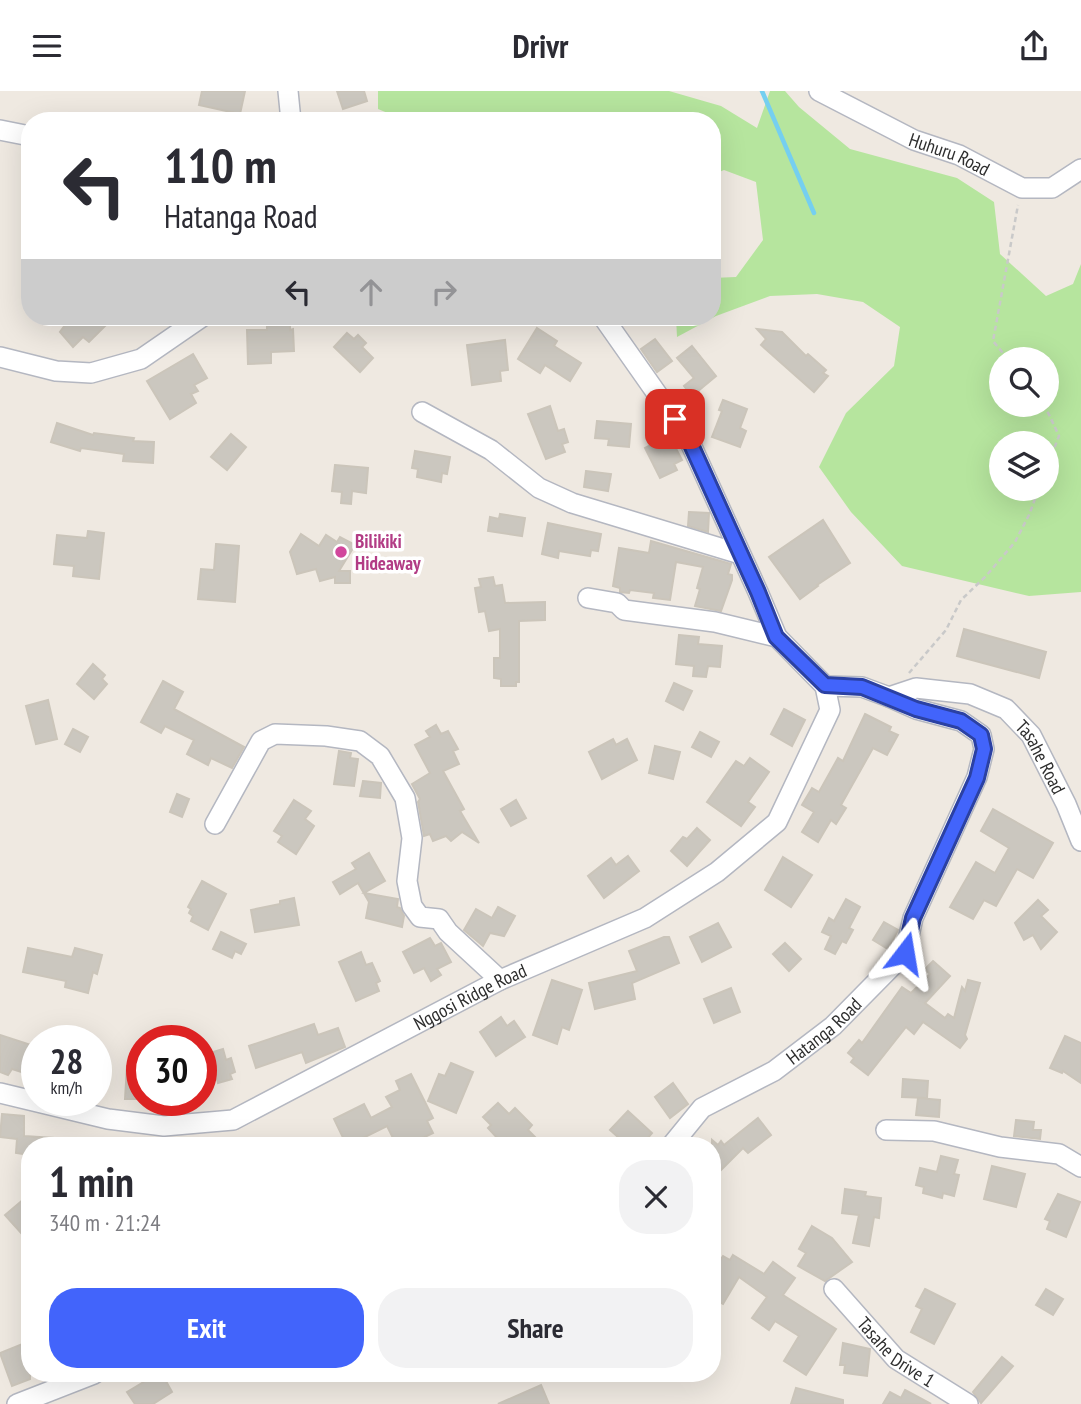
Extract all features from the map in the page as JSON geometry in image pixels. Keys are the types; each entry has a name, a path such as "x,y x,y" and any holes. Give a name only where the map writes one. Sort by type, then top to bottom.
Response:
{"street":[{"path":"288,91 290,112"},
{"name":"Huhuru Road","path":"819,91 914,140 959,155 1022,188"},
{"path":"0,130 21,134"},
{"path":"1022,188 1052,188 1081,169"},
{"path":"0,357 56,371 91,373 141,359 189,326"},
{"path":"609,326 688,438 776,637 825,685 862,687 889,697"},
{"path":"422,412 491,450 539,488 572,503 740,554"},
{"path":"588,598 617,603 624,610 715,622 776,637"},
{"name":"Nggosi Ridge Road","path":"0,1093 108,1119 164,1126 233,1120 500,980 645,918 718,872 777,822 830,710 825,685"},
{"name":"Tasahe Road","path":"889,697 916,688 970,694 1006,709 1031,735 1066,804 1081,841"},
{"name":"Hatanga Road","path":"678,1137 702,1108 774,1071 833,1026 905,953 913,918 977,778 984,749 981,735 961,721 916,709 889,697"},
{"path":"215,824 261,741 275,734 326,736 360,741 380,755 405,798 412,838 407,881 412,906 420,917 439,919 448,932 500,980"},
{"path":"886,1130 934,1131 1000,1147 1059,1154 1081,1167"},
{"name":"Tasahe Drive 1","path":"834,1289 896,1359 968,1404"},
{"path":"17,1404 73,1382"}],"path":[{"path":"998,347 993,341 1022,188"},
{"path":"907,676 946,630 961,600 986,576 1015,541 1034,501"}],"green space":[{"path":"378,91 669,91 721,106 757,128 770,91 785,91 799,107 850,149 957,178 994,202 1000,254 1046,296 1073,284 1081,264 1081,592 1029,596 902,566 851,512 819,467 846,413 894,366 900,327 863,302 817,294 770,296 721,314 721,278 736,277 763,240 756,182 721,171 721,112 385,112 378,109"},
{"path":"676,326 697,326 677,337"}],"building":[{"path":"202,91 245,91 240,112 199,105"},
{"path":"337,91 364,91 367,101 343,109"},
{"path":"64,326 105,326 89,342 83,337 73,347 60,332"},
{"path":"267,326 290,326 290,330 293,329 294,351 271,352 271,363 248,364 247,330 267,330"},
{"path":"537,328 557,341 554,346 581,363 570,381 545,365 540,373 518,359"},
{"path":"757,329 782,332 806,356 808,354 826,370 823,373 828,376 814,392 761,345 766,339"},
{"path":"347,333 354,339 358,335 366,343 362,347 373,358 360,372 334,347"},
{"path":"655,339 672,361 657,372 641,349"},
{"path":"505,340 508,370 500,371 501,381 472,385 467,345"},
{"path":"692,346 716,376 692,396 684,386 694,378 677,358"},
{"path":"193,354 207,378 194,385 198,391 191,394 196,403 170,419 147,381"},
{"path":"723,400 747,409 740,428 746,431 740,447 712,437 722,411 719,410"},
{"path":"550,406 558,431 564,429 568,442 562,444 565,452 546,459 528,414"},
{"path":"597,421 631,424 629,447 608,445 609,439 595,438"},
{"path":"57,423 93,435 94,433 134,438 133,441 154,442 153,463 123,461 124,454 81,448 80,451 51,442"},
{"path":"231,434 246,447 227,470 211,457"},
{"path":"664,438 666,442 671,439 682,460 674,464 677,470 660,478 645,448"},
{"path":"415,451 450,457 447,474 442,473 441,482 417,477 418,469 412,468"},
{"path":"335,465 368,468 366,493 352,491 351,504 341,503 342,492 332,491"},
{"path":"586,471 611,474 608,491 584,487"},
{"path":"689,512 709,513 708,532 688,526"},
{"path":"500,514 525,518 522,536 488,531 490,517 499,519"},
{"path":"823,520 850,563 800,599 769,557"},
{"path":"548,523 601,534 598,551 591,550 590,556 559,551 558,558 542,554"},
{"path":"88,531 104,533 99,579 73,576 74,566 54,564 57,535 87,538"},
{"path":"301,534 319,546 326,535 337,542 340,537 355,545 339,571 350,571 350,583 335,583 335,577 320,581 316,569 297,574 290,552"},
{"path":"651,541 731,564 728,574 732,575 732,580 721,611 695,606 703,567 676,562 670,600 653,598 654,593 630,590 629,593 620,592 620,588 613,586 619,548 649,553"},
{"path":"216,544 239,546 235,602 198,599 201,569 214,570"},
{"path":"493,577 495,586 502,585 505,603 545,602 545,620 519,621 519,682 516,682 516,686 501,686 501,679 494,678 494,658 500,658 500,629 489,631 485,611 479,612 475,588 481,587 479,579"},
{"path":"964,629 1046,652 1039,678 957,656"},
{"path":"679,635 699,637 698,644 722,646 720,667 708,666 706,677 693,676 694,666 676,664"},
{"path":"93,664 105,675 102,679 107,684 94,699 77,684"},
{"path":"163,681 183,692 174,709 244,747 232,768 211,758 208,765 187,754 194,740 165,726 161,733 141,722"},
{"path":"674,683 692,691 683,710 666,701"},
{"path":"48,700 57,739 36,744 26,706"},
{"path":"784,709 805,720 792,746 771,734"},
{"path":"865,714 891,727 889,731 898,735 887,755 873,748 841,805 846,808 836,824 831,820 818,842 802,832 814,812 802,805 812,788 819,792 838,758 843,761"},
{"path":"436,725 441,734 448,731 458,749 453,751 459,764 443,771 464,809 460,811 479,843 462,832 451,841 446,836 433,841 430,834 424,836 418,802 420,799 412,784 430,773 415,745 430,737 426,731"},
{"path":"73,729 88,737 80,752 65,744"},
{"path":"700,732 719,742 711,757 692,747"},
{"path":"613,739 616,745 627,739 637,760 602,779 589,752"},
{"path":"655,746 680,752 673,779 649,773"},
{"path":"339,751 351,753 350,758 358,759 354,786 334,784"},
{"path":"750,758 769,772 748,802 755,807 741,826 707,802 736,761 744,766"},
{"path":"363,781 381,783 380,798 360,796"},
{"path":"177,794 189,799 182,817 170,812"},
{"path":"294,800 311,811 305,819 314,826 296,854 278,842 282,836 274,831"},
{"path":"516,800 526,818 511,826 501,809"},
{"path":"993,809 1053,843 1033,878 1017,869 996,906 984,900 973,919 950,907 976,862 995,873 1009,848 981,831"},
{"path":"697,828 710,840 687,866 671,851 683,837 687,839"},
{"path":"369,853 385,881 364,893 398,899 397,907 404,916 402,927 366,918 369,902 358,883 340,894 333,882 356,869 352,863"},
{"path":"628,856 639,871 604,898 588,876 611,858 616,865"},
{"path":"783,857 812,875 791,907 765,890"},
{"path":"202,881 226,894 208,930 191,921 193,916 188,907"},
{"path":"294,898 299,925 255,932 251,910"},
{"path":"846,899 860,907 849,928 853,930 846,943 842,941 835,954 825,949 831,936 822,932 829,918 834,921"},
{"path":"1038,900 1048,910 1041,916 1057,932 1041,949 1033,935 1024,940 1015,923"},
{"path":"498,907 515,916 504,936 490,933 483,946 464,930 476,909 492,918"},
{"path":"884,922 898,930 888,949 873,940"},
{"path":"718,923 731,947 702,962 690,937"},
{"path":"221,932 246,944 241,954 235,951 232,958 213,949"},
{"path":"669,937 679,963 632,983 635,999 595,1009 589,983 637,971 629,951"},
{"path":"430,938 435,946 441,943 451,962 437,969 441,975 431,981 424,968 414,973 403,952"},
{"path":"785,943 801,959 789,971 773,954"},
{"path":"28,948 72,957 75,948 102,955 97,974 93,972 88,993 65,987 66,981 23,972"},
{"path":"361,952 366,965 372,963 380,981 376,983 379,991 356,1001 339,962"},
{"path":"933,961 950,976 925,1003 945,1018 948,1014 954,1018 962,987 965,991 968,980 980,983 965,1035 967,1039 960,1048 923,1022 914,1034 906,1027 868,1075 851,1062 854,1058 848,1053 859,1040 862,1043 902,987 911,993 930,974 925,969"},
{"path":"552,980 582,990 569,1030 562,1027 557,1044 533,1035"},
{"path":"731,988 740,1012 714,1023 704,999"},
{"path":"501,1017 507,1026 514,1021 525,1037 496,1056 480,1032"},
{"path":"314,1024 318,1035 338,1028 345,1047 306,1063 302,1052 256,1068 249,1046"},
{"path":"0,1035 21,1042 21,1072 12,1069 8,1075 0,1072"},
{"path":"1065,1036 1081,1043 1081,1083 1063,1071 1062,1073 1050,1068"},
{"path":"223,1049 226,1060 231,1058 235,1072 230,1074 232,1079 218,1083 217,1079 217,1051"},
{"path":"451,1063 473,1072 456,1113 428,1101 439,1074 445,1076"},
{"path":"411,1074 433,1118 427,1121 433,1133 425,1137 392,1137 387,1126 365,1137 343,1137 334,1119 364,1104 371,1118 392,1107 386,1097 400,1090 396,1081"},
{"path":"903,1079 928,1081 927,1098 902,1097"},
{"path":"673,1083 688,1104 670,1118 655,1097"},
{"path":"918,1098 940,1100 939,1117 916,1115"},
{"path":"498,1103 509,1114 515,1108 532,1125 528,1130 535,1137 496,1137 488,1128 491,1125 483,1117"},
{"path":"628,1111 652,1133 649,1137 618,1137 610,1130"},
{"path":"2,1114 24,1116 24,1136 39,1137 21,1137 21,1154 16,1153 17,1139 0,1137"},
{"path":"758,1118 771,1135 748,1153 743,1148 721,1170 721,1141 724,1145"},
{"path":"1016,1120 1034,1122 1033,1130 1041,1130 1040,1139 1014,1136"},
{"path":"941,1156 958,1160 954,1174 959,1175 954,1196 943,1193 942,1198 923,1193 924,1187 916,1185 920,1168 937,1172"},
{"path":"992,1166 1025,1174 1016,1207 984,1199"},
{"path":"845,1189 866,1192 865,1196 881,1198 879,1218 874,1217 869,1246 853,1243 859,1215 842,1213"},
{"path":"1058,1194 1080,1202 1066,1237 1047,1229 1050,1221 1045,1219"},
{"path":"21,1201 21,1233 5,1215"},
{"path":"812,1226 832,1238 852,1262 825,1281 798,1266 806,1253 799,1249"},
{"path":"733,1255 764,1274 773,1262 795,1278 783,1295 836,1329 806,1375 784,1361 799,1336 775,1321 769,1330 752,1318 767,1297 739,1277 723,1304 721,1303 721,1259 723,1256 730,1260"},
{"path":"925,1289 955,1304 934,1344 911,1332 922,1309 916,1306"},
{"path":"1046,1289 1063,1299 1053,1315 1036,1305"},
{"path":"843,1343 870,1349 867,1376 844,1373 845,1365 840,1365"},
{"path":"21,1345 22,1382 12,1386 0,1353"},
{"path":"1002,1357 1013,1366 981,1403 973,1392"},
{"path":"144,1382 166,1382 172,1392 153,1404 135,1404 127,1392"},
{"path":"541,1385 549,1404 498,1404"},
{"path":"796,1388 843,1400 843,1404 791,1404"},
{"path":"905,1390 931,1404 883,1404 890,1392 901,1398"}],"waterway":[{"path":"762,91 814,213"}],"place":[{"name":"Bilikiki Hideaway","path":"341,552"}],"route":[{"path":"675,419 688,438 776,637 825,685 862,687 916,709 961,721 981,735 984,749 977,778 913,918 905,953"}]}
